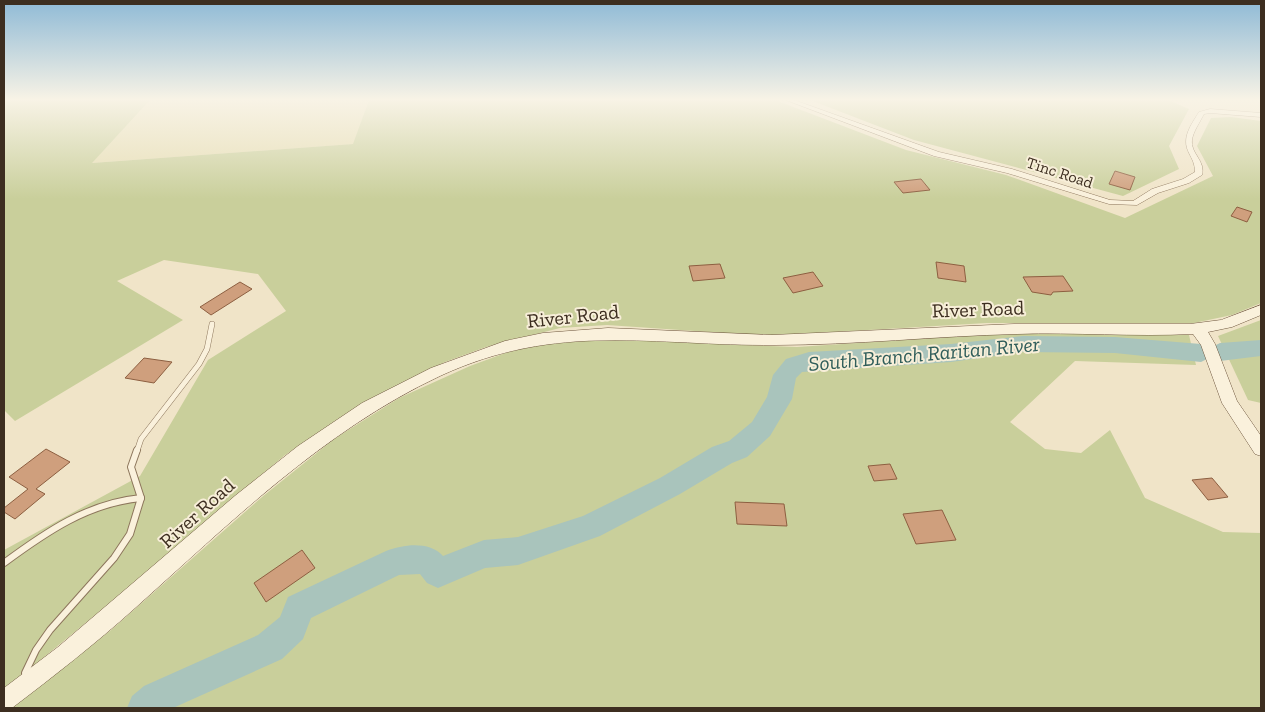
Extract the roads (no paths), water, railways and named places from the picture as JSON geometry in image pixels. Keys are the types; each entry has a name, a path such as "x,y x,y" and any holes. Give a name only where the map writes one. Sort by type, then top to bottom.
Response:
{"street":[{"name":"Tinc Road","path":"880,133 937,154 1008,170 1100,200 1127,204 1140,200 1165,187 1186,181 1199,173 1199,164 1188,145 1191,133"},
{"name":"River Road","path":"4,701 29,684 137,596 275,473 335,430 375,405 436,373 506,347 548,337 597,332 638,332 745,340 818,340 998,329 1197,328 1229,322 1261,310"},
{"path":"1197,328 1208,344 1225,390 1239,418 1261,449"}],"lane":[{"path":"29,684 25,673 36,650 50,630 93,583 125,542 137,517 141,498 131,467 141,439 199,364 207,349 212,324"},
{"path":"4,563 90,509 110,502 141,498"}],"waterway":[{"name":"South Branch Raritan River","path":"144,708 156,698 270,647 292,628 299,608 397,561 427,560 438,573 484,554 518,551 590,527 670,486 722,455 738,449 761,429 779,399 785,375 794,365 809,361 951,353 1023,344 1115,345 1201,353"},
{"name":"South Branch Raritan River","path":"1220,352 1261,348"}]}
